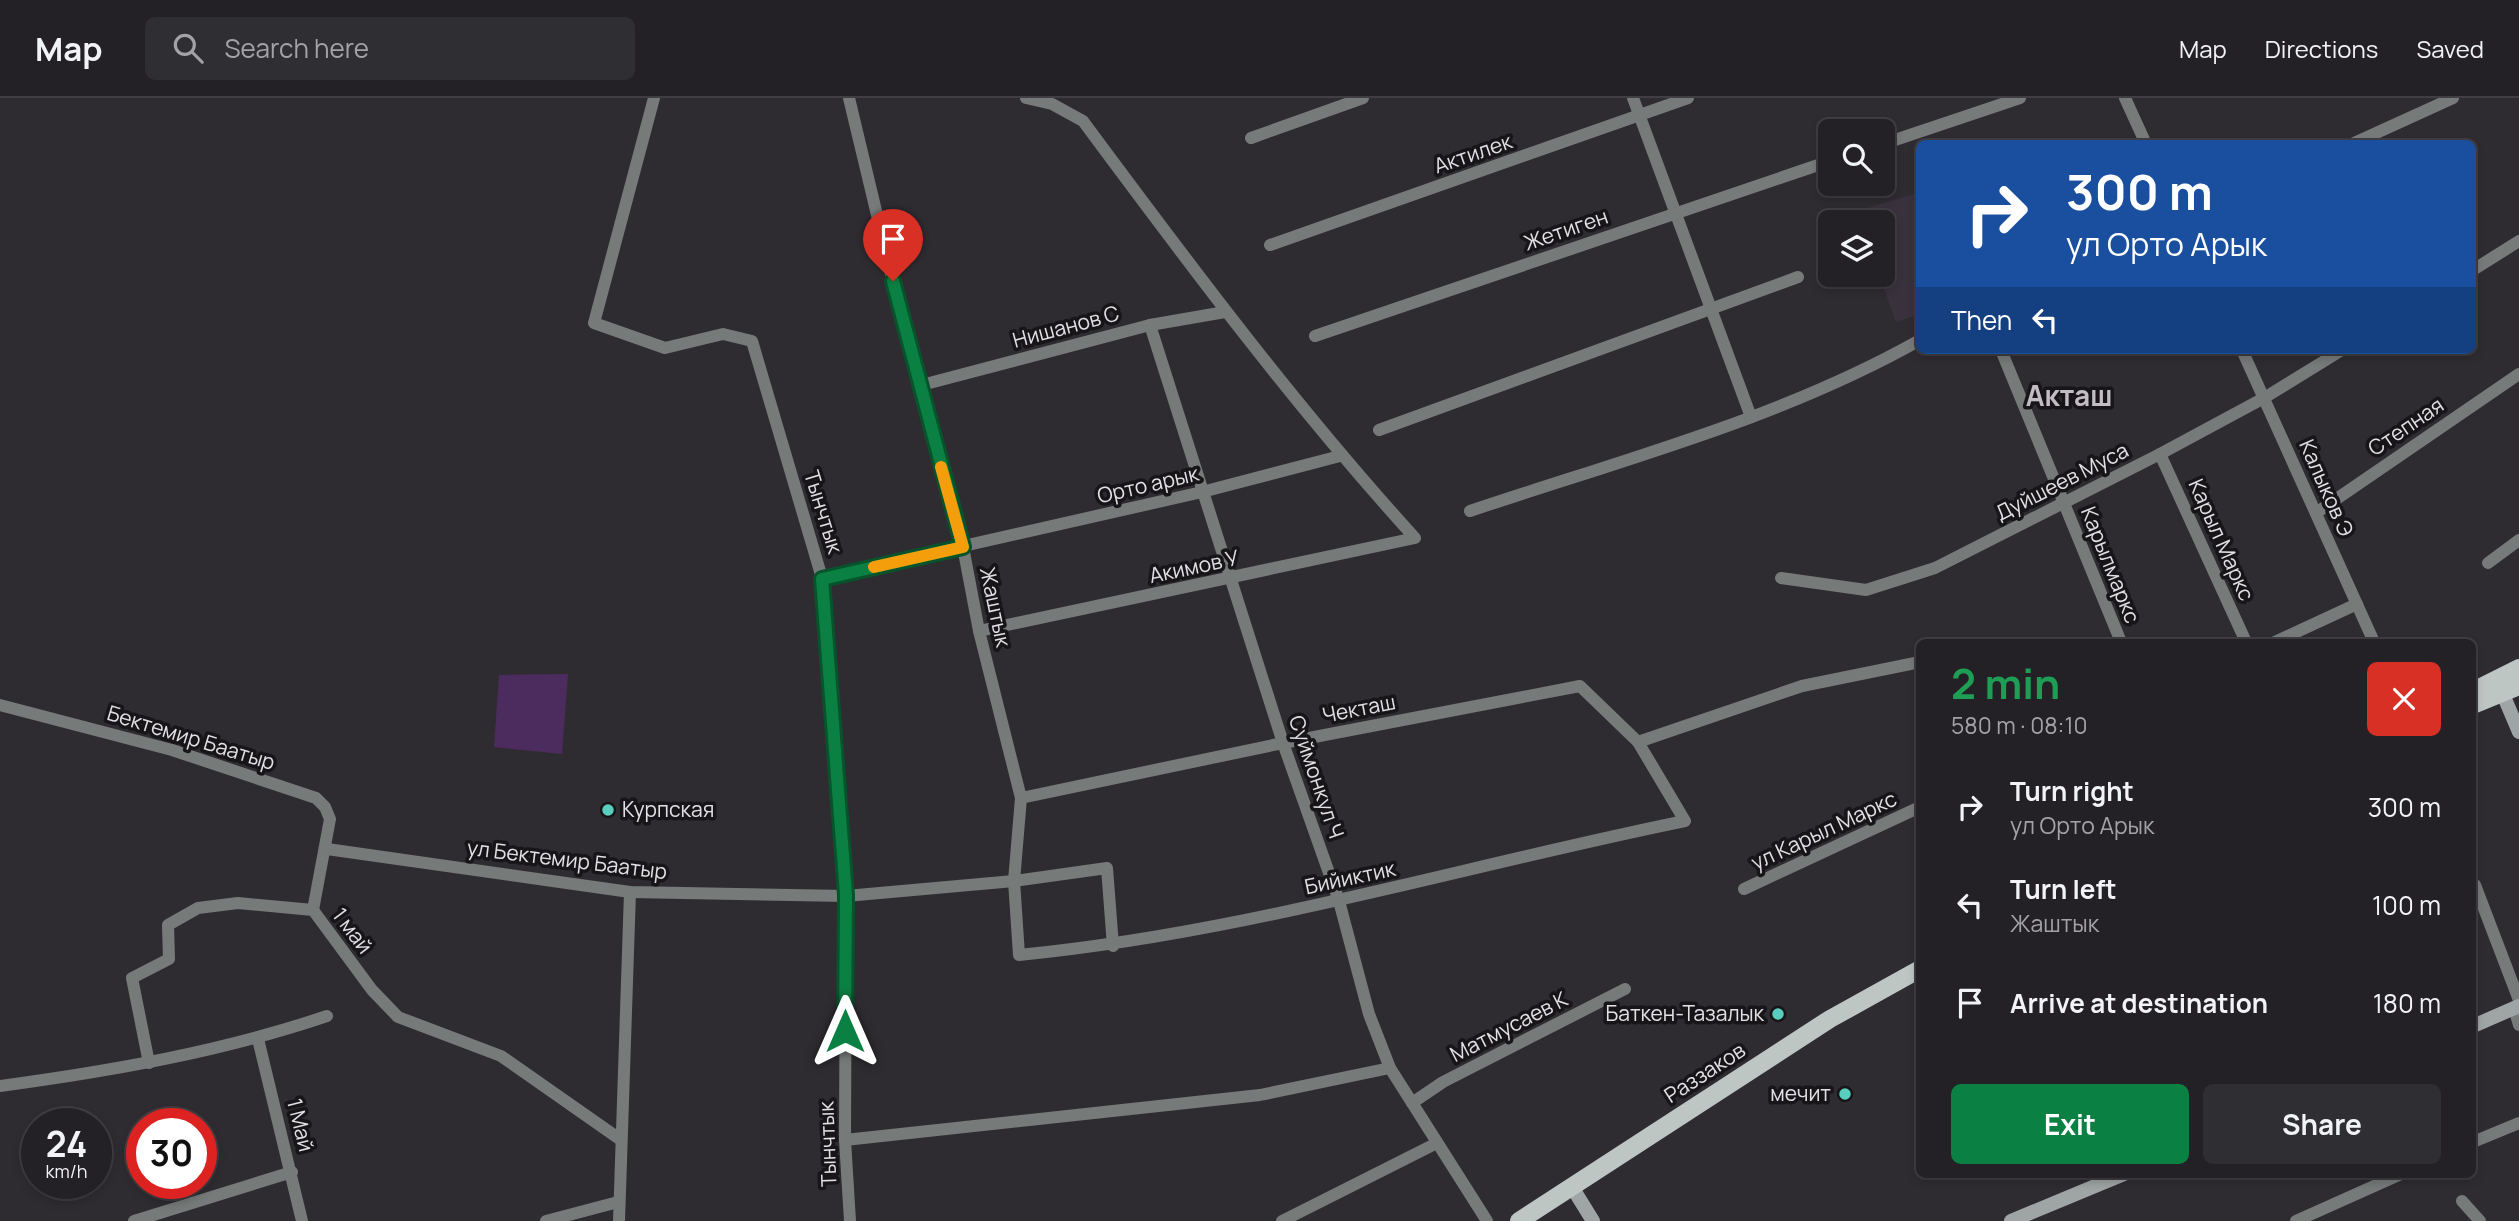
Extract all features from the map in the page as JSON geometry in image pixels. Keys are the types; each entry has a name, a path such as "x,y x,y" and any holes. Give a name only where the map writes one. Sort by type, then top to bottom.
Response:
{"main road":[{"path":"2476,703 2506,686 2519,668"},
{"path":"2476,691 2506,686"},
{"name":"Раззаков","path":"1519,1221 1830,1019 1916,970"}],"street":[{"name":"Тынчтык","path":"654,98 594,323 665,348 723,334 752,341 822,579 846,895 845,1140 850,1221"},
{"name":"Жаштык","path":"849,98 919,386 963,547 979,631 1021,798 1014,881 1019,955"},
{"path":"1026,98 1052,104 1083,121 1225,312 1340,456"},
{"path":"1251,138 1363,98"},
{"path":"1633,98 1751,417"},
{"name":"Актилек","path":"1270,245 1688,98"},
{"path":"1895,140 2020,98"},
{"path":"2125,98 2144,140"},
{"path":"2361,140 2453,98"},
{"name":"Жетиген","path":"1315,336 1818,165"},
{"path":"2476,268 2519,241"},
{"path":"1379,430 1798,277"},
{"name":"Нишанов С","path":"919,386 1150,325 1225,312"},
{"name":"Суймонкул Ч","path":"1150,325 1283,743 1339,901 1369,1014 1390,1068 1487,1221"},
{"path":"1469,511 1751,417 1861,373 1916,342"},
{"name":"Карылмаркс","path":"2003,354 2120,639"},
{"name":"Калыков Э","path":"2244,354 2373,639"},
{"name":"Дуйшеев Муса","path":"1781,578 1866,590 1935,568 2160,454 2264,398 2336,354"},
{"name":"Степная","path":"2316,513 2519,374"},
{"name":"Карыл Маркс","path":"2160,454 2245,639"},
{"name":"Орто арык","path":"822,579 1202,492 1340,456"},
{"name":"Акимов У","path":"979,631 1231,580 1415,538 1340,456"},
{"path":"2488,563 2519,540"},
{"path":"2281,639 2357,604"},
{"path":"1638,742 1802,686 1916,663"},
{"name":"Чекташ","path":"1021,798 1283,743 1580,686 1638,742"},
{"path":"2506,686 2519,732"},
{"name":"Бектемир Баатыр","path":"0,705 172,750 316,798 326,807 330,819 327,849 313,910"},
{"name":"Бийиктик","path":"1019,955 1113,946 1339,901 1685,821 1638,742"},
{"name":"ул Карыл Маркс","path":"1744,889 1916,809"},
{"name":"ул Бектемир Баатыр","path":"327,849 630,891 846,895 1014,881 1107,869 1113,946"},
{"path":"2476,888 2517,1004 2519,1025"},
{"path":"619,1221 630,891"},
{"name":"1 май","path":"149,1063 132,978 169,959 168,925 198,908 238,903 313,910 372,990 398,1017 501,1056 621,1140"},
{"name":"Матмусаев К","path":"1412,1103 1443,1082 1625,989"},
{"path":"2476,1024 2517,1004"},
{"path":"0,1086 149,1063 258,1039 327,1016"},
{"name":"1 Май","path":"258,1039 302,1221"},
{"path":"845,1140 1260,1095 1390,1068"},
{"path":"2476,1141 2519,1123"},
{"path":"1282,1221 1437,1143"},
{"path":"134,1221 292,1172"},
{"path":"2011,1221 2114,1178"},
{"path":"2296,1221 2392,1178"},
{"path":"1572,1187 1593,1221"},
{"path":"2462,1201 2480,1221"},
{"path":"547,1221 618,1202"}],"shaded area":[{"path":"1916,193 1916,315 1896,322 1883,287 1895,287 1895,210 1862,210"},
{"path":"568,674 562,754 494,747 499,675"}],"slow traffic":[{"path":"874,567 963,547 941,467"}],"place":[{"name":"Курпская","path":"608,810"},
{"name":"Баткен-Тазалык","path":"1778,1014"},
{"name":"мечит","path":"1845,1094"}],"district":[{"name":"Акташ","path":"2069,396"}],"route":[{"path":"845,1031 846,895 822,579 963,547 893,281"}]}
